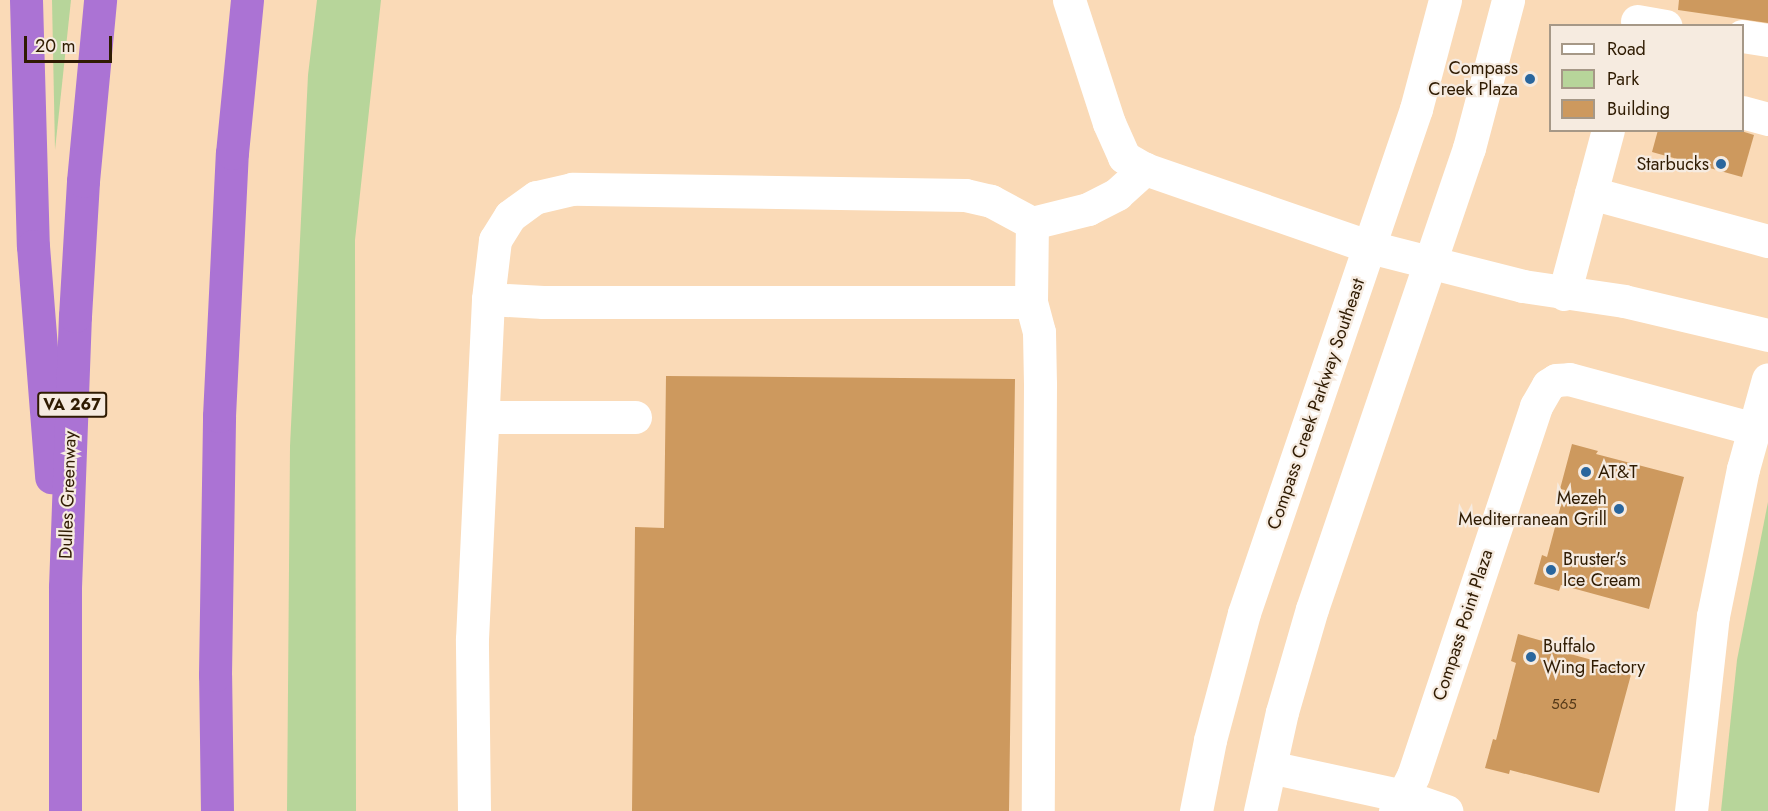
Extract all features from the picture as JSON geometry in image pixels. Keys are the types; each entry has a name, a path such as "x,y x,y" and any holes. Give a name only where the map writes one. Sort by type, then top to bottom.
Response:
{"highway":[{"path":"26,0 33,246 64,644"},
{"name":"Dulles Greenway","path":"65,811 64,644 76,304 100,0"},
{"path":"217,811 215,675 219,416 232,153 247,0"}],"street":[{"path":"1069,0 1109,123 1124,157 1145,169 1370,247 1564,294 1624,301 1768,335"},
{"name":"Compass Creek Parkway Southeast","path":"1196,811 1210,740 1244,614 1416,109 1445,0"},
{"path":"1260,811 1282,712 1312,609 1469,148 1509,0"},
{"path":"1744,36 1768,40"},
{"path":"1744,53 1768,57"},
{"path":"1744,112 1768,119"},
{"path":"1564,294 1607,132"},
{"path":"474,811 472,639 488,299 495,240 510,216 536,197 572,189 965,195 992,201 1032,223 1088,209 1117,194 1145,169"},
{"path":"1591,193 1768,241"},
{"path":"1032,223 1031,302 1039,332 1040,384 1038,811"},
{"path":"488,299 543,302 1031,302"},
{"name":"Compass Point Plaza","path":"1399,803 1413,776 1536,406 1548,385 1556,380 1569,379 1754,429"},
{"path":"1691,811 1713,616 1727,538 1768,379"},
{"path":"483,417 635,417"},
{"path":"1270,767 1399,803 1446,811"}],"green space":[{"path":"52,0 71,0 55,150"},
{"path":"317,0 381,0 355,240 356,811 287,811 290,446 308,75"},
{"path":"1768,502 1768,811 1721,811 1737,660"}],"building":[{"path":"1679,0 1768,0 1768,23 1678,10"},
{"name":"Starbucks","path":"1657,132 1744,132 1754,135 1742,177 1652,152"},
{"path":"666,376 1015,379 1009,811 632,811 635,527 664,528"},
{"path":"1572,444 1598,451 1596,454 1684,477 1649,609 1561,585 1559,591 1534,584 1542,555 1547,557 1565,490 1560,489"},
{"path":"1518,634 1546,642 1545,647 1632,671 1599,793 1510,770 1509,774 1485,768 1493,739 1496,740 1516,663 1511,661"}],"place":[{"name":"Compass Creek Plaza","path":"1530,79"},
{"name":"Starbucks","path":"1721,164"},
{"name":"AT&T","path":"1586,472"},
{"name":"Mezeh Mediterranean Grill","path":"1619,509"},
{"name":"Bruster's Ice Cream","path":"1551,570"},
{"name":"Buffalo Wing Factory","path":"1531,657"}]}
